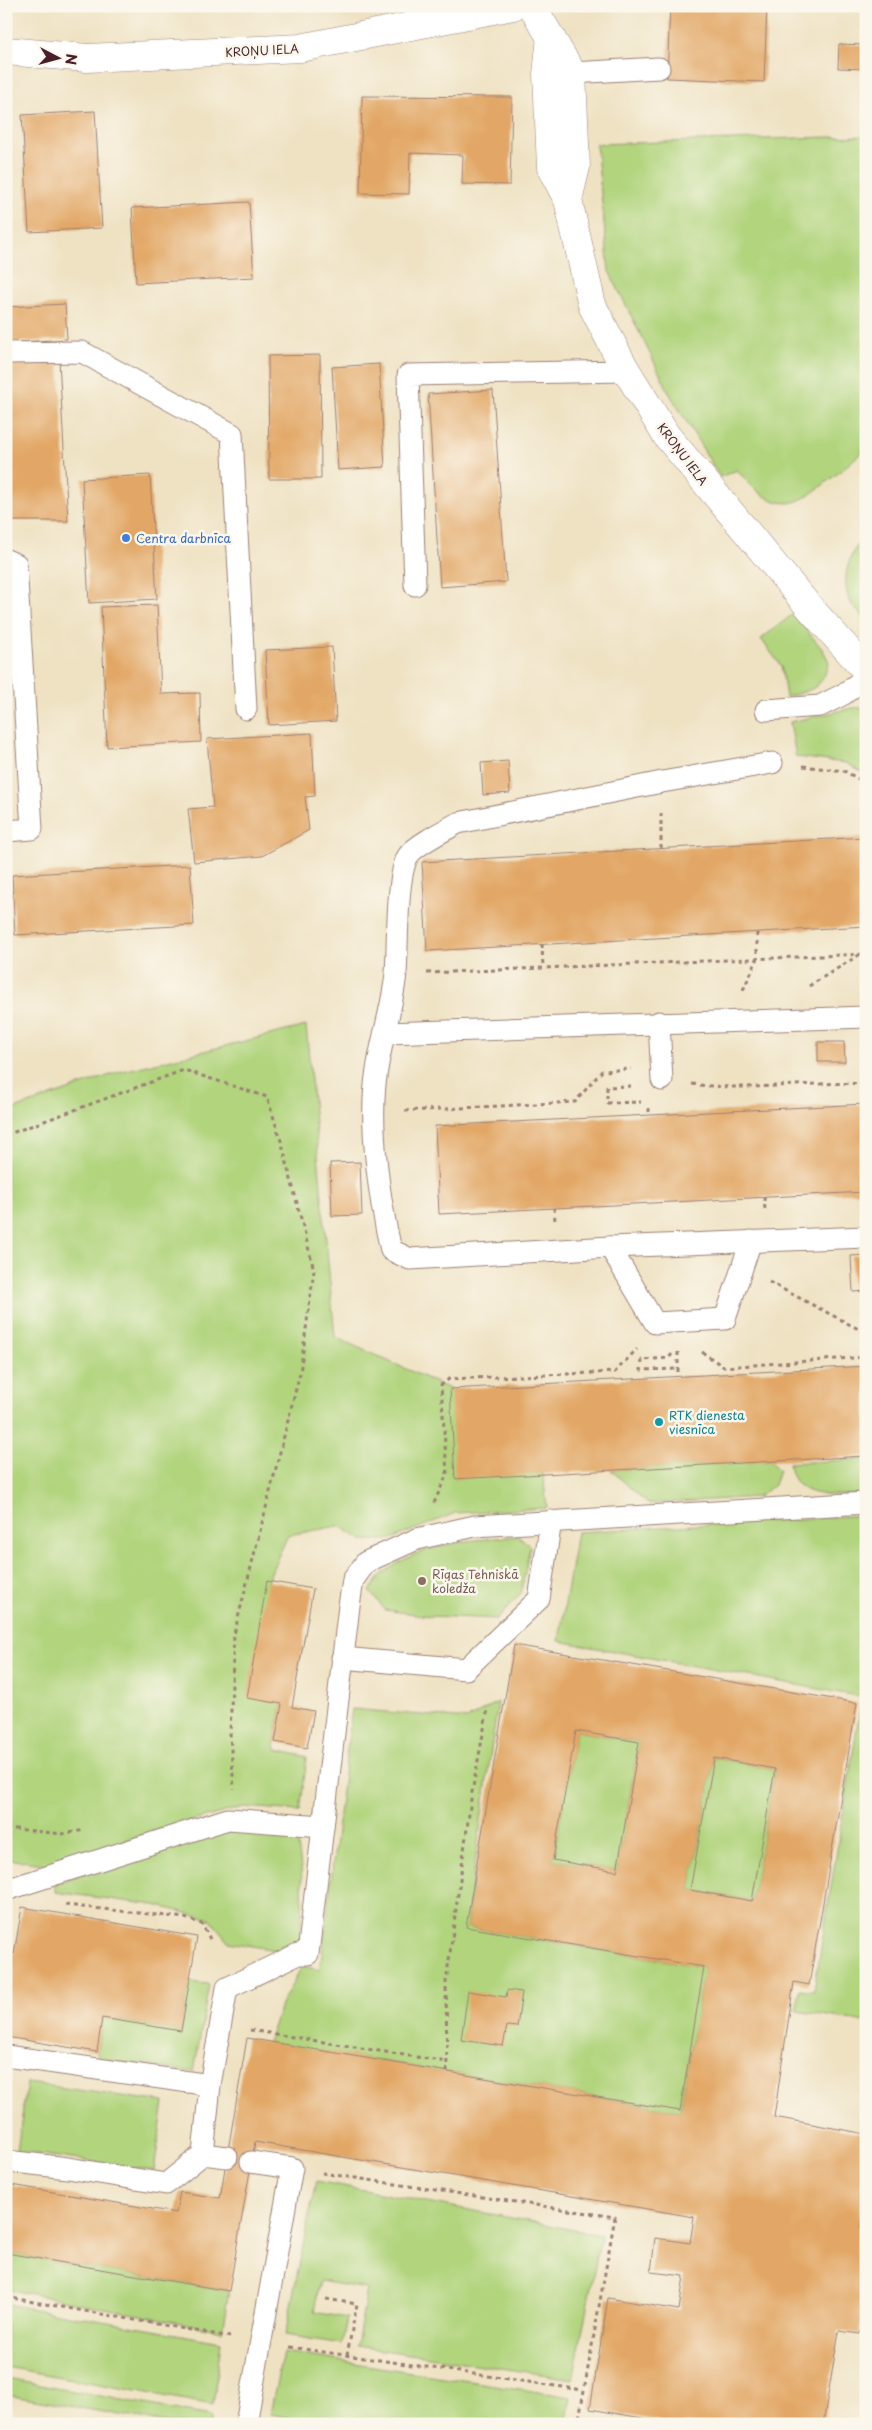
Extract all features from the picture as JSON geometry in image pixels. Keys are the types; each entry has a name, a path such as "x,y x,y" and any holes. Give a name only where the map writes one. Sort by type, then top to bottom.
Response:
{"street":[{"name":"KROŅU IELA","path":"6,51 86,58 300,48 513,6"},
{"name":"KROŅU IELA","path":"532,6 572,73 576,167 568,200"},
{"name":"KROŅU IELA","path":"551,37 547,74 551,168 568,200 592,305 627,371 666,436 701,480 866,670"}],"lane":[{"path":"572,73 659,68"},
{"path":"6,352 82,352 232,434 246,710"},
{"path":"415,585 408,375 627,371"},
{"path":"6,560 16,564 32,829 6,831"},
{"path":"766,710 820,706 844,694 866,677"},
{"path":"772,763 662,782 458,823 431,838 408,856 401,884 396,975 376,1071 374,1113 382,1210 391,1250 410,1259 610,1247 866,1237"},
{"path":"385,1032 866,1017"},
{"path":"654,1080 658,1022"},
{"path":"610,1247 655,1323 725,1319 751,1241"},
{"path":"6,2161 68,2168 166,2184 203,2154 210,2085 227,1988 298,1954 308,1954 342,1658 353,1580 366,1562 418,1539 476,1526 866,1503"},
{"path":"342,1658 466,1669 539,1598 552,1521"},
{"path":"6,1890 228,1818 323,1826"},
{"path":"6,2056 210,2085"},
{"path":"203,2154 227,2158"},
{"path":"246,2424 292,2168 251,2162"}],"path":[{"path":"772,763 818,766 844,771 866,783"},
{"path":"728,1020 758,960 757,932"},
{"path":"542,944 543,968"},
{"path":"396,975 866,954"},
{"path":"374,1113 575,1102 602,1071 632,1069 654,1080 722,1088 825,1082 866,1084"},
{"path":"6,1135 184,1070 267,1097 282,1144 314,1270 300,1373 234,1634 230,1735 236,1787 231,1794"},
{"path":"649,1102 607,1104 608,1087 635,1086 654,1080"},
{"path":"742,1268 866,1333"},
{"path":"418,1539 447,1474 442,1385 449,1379 615,1372 638,1348"},
{"path":"678,1369 642,1370 642,1360 670,1358 678,1349 684,1349"},
{"path":"678,1349 678,1376"},
{"path":"698,1349 724,1367 866,1356"},
{"path":"447,2072 446,1982 472,1792 488,1708"},
{"path":"6,1828 62,1834 89,1829"},
{"path":"57,1904 185,1918 202,1924 210,1939"},
{"path":"220,2025 447,2062"},
{"path":"292,2168 615,2217 578,2424"},
{"path":"6,2297 260,2343 583,2390"},
{"path":"326,2299 357,2304 347,2355"}],"green space":[{"path":"866,136 866,449 811,494 794,502 777,502 759,492 737,470 720,477 671,396 609,271 596,144"},
{"path":"866,535 866,620 850,602 847,593 846,575 855,549"},
{"path":"793,614 823,650 829,662 819,684 802,693 786,697 781,666 761,639"},
{"path":"852,708 866,708 866,775 846,763 796,757 790,722"},
{"path":"306,1026 335,1337 450,1389 543,1474 547,1508 455,1513 389,1540 362,1540 339,1526 288,1535 267,1581 282,1704 275,1742 276,1750 307,1757 300,1811 244,1807 161,1829 51,1865 6,1859 6,1112 119,1072"},
{"path":"866,1459 866,1493 843,1495 818,1494 807,1491 798,1485 792,1476 789,1463"},
{"path":"770,1461 779,1470 774,1485 758,1497 648,1504 611,1470"},
{"path":"866,1515 866,2022 797,2011 800,1989 814,1991 862,1697 559,1641 577,1532"},
{"path":"519,1536 530,1546 521,1593 498,1619 430,1616 385,1610 370,1591 382,1575 414,1555 448,1544"},
{"path":"498,1702 466,1927 704,1967 680,2111 268,2042 281,2005 302,1966 320,1970 352,1709 468,1719"},
{"path":"576,1731 639,1742 617,1871 553,1860"},
{"path":"714,1758 775,1769 752,1901 690,1890"},
{"path":"268,1830 297,1839 302,1897 298,1954 229,1942 210,1919 155,1905 55,1892 55,1883 204,1832"},
{"path":"189,1982 209,1984 194,2072 98,2059 97,2052 102,2018 181,2031"},
{"path":"27,2083 164,2102 154,2171 17,2151"},
{"path":"316,2181 601,2235 573,2379 357,2346 367,2289 320,2281 314,2312 347,2318 342,2344 285,2335"},
{"path":"6,2253 229,2291 222,2331 6,2289"},
{"path":"6,2304 221,2342 213,2405 6,2367"},
{"path":"283,2352 571,2397 566,2424 325,2424 270,2414"},
{"path":"6,2379 211,2416 211,2424 172,2424 6,2395"}],"building":[{"path":"670,6 767,6 764,82 667,78"},
{"path":"839,44 866,45 866,69 838,68"},
{"path":"362,96 512,97 510,185 462,184 463,155 410,153 409,194 360,193"},
{"path":"95,111 102,228 29,232 22,115"},
{"path":"249,202 254,277 136,283 132,208"},
{"path":"65,304 67,339 6,343 6,307"},
{"path":"320,355 321,479 269,479 268,356"},
{"path":"59,360 68,521 6,521 6,363"},
{"path":"379,364 385,467 338,470 332,367"},
{"path":"493,390 506,582 440,587 428,394"},
{"path":"150,475 157,599 89,603 82,479"},
{"path":"157,605 161,694 200,693 201,742 107,747 101,607"},
{"path":"332,647 336,721 269,725 265,650"},
{"path":"312,733 315,796 305,797 309,830 262,856 194,862 188,809 213,807 207,739"},
{"path":"508,761 510,793 483,795 481,763"},
{"path":"866,837 866,926 427,951 422,862"},
{"path":"190,865 194,925 15,935 12,875"},
{"path":"818,1042 844,1042 845,1062 818,1062"},
{"path":"866,1104 866,1192 439,1214 435,1126"},
{"path":"360,1162 362,1215 332,1216 330,1163"},
{"path":"866,1255 866,1291 853,1292 851,1256"},
{"name":"RTK dienesta viesnīca","path":"866,1366 866,1456 455,1479 450,1389"},
{"path":"267,1581 313,1589 292,1707 314,1711 307,1748 275,1742 282,1704 247,1698"},
{"path":"514,1645 857,1703 809,1985 794,1982 774,2117 866,2134 866,2204 861,2228 866,2228 866,2298 860,2334 839,2331 823,2424 660,2424 660,2421 590,2409 608,2298 679,2310 684,2276 651,2272 655,2238 690,2243 694,2217 255,2142 229,2291 6,2253 6,2184 176,2213 180,2192 220,2198 247,2038 680,2111 704,1967 466,1927","holes":["576,1731 639,1742 617,1871 553,1860","714,1758 775,1769 752,1901 690,1890"]},
{"path":"22,1907 197,1937 181,2031 102,2018 97,2052 6,2037 6,1953 14,1954"},
{"path":"507,1990 522,1992 517,2027 507,2026 503,2046 461,2040 468,1991 506,1997"}],"place":[{"name":"Centra darbnīca","path":"126,538"},
{"name":"RTK dienesta viesnīca","path":"659,1422"},
{"name":"Rīgas Tehniskā koledža","path":"422,1581"}]}
